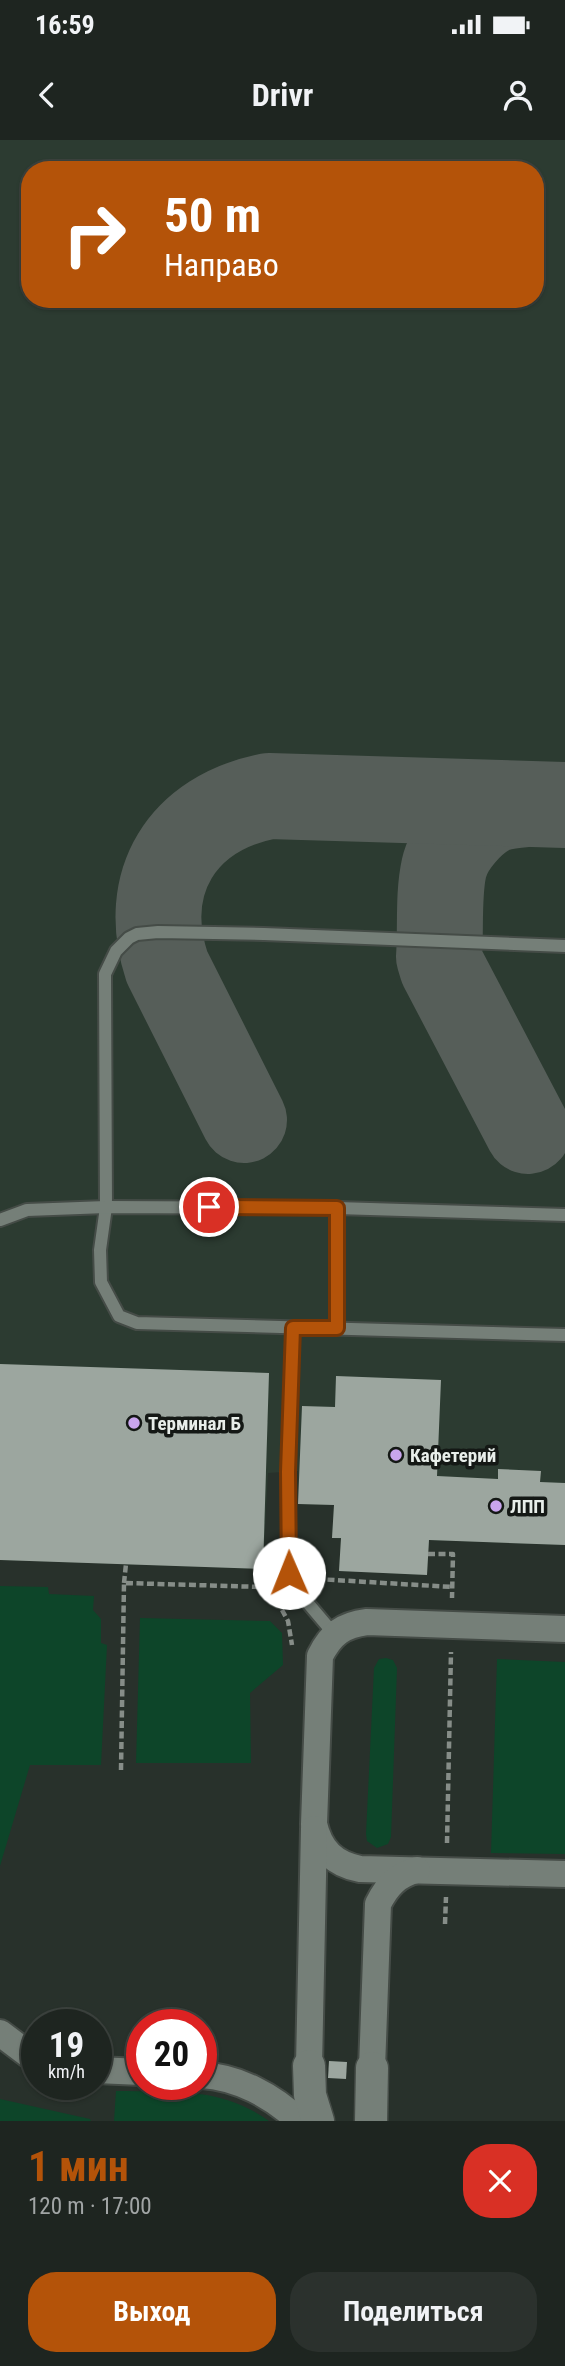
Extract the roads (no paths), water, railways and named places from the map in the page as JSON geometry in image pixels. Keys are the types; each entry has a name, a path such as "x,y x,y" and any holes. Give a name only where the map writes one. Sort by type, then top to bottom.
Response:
{"street":[{"path":"318,2121 310,2095 309,2066 320,1656 327,1642 334,1634 352,1624 367,1622 565,1629"},
{"path":"314,1824 324,1850 334,1860 360,1869 565,1874"},
{"path":"372,2121 377,1904 384,1890 395,1879 420,1870"},
{"path":"0,2033 21,2049"},
{"path":"217,2078 238,2082 266,2096 299,2121"}],"lane":[{"path":"565,946 158,932 137,933 129,938 116,951 105,974 106,1207 100,1250 101,1282 119,1316 137,1322 155,1325 565,1335"},
{"path":"0,1220 27,1210 106,1207 337,1208 565,1215"},
{"path":"337,1208 337,1328"},
{"path":"293,1328 288,1472 289,1573 296,1589 334,1634"}],"place":[{"name":"Терминал Б","path":"134,1423"},
{"name":"Кафетерий","path":"396,1455"},
{"name":"ЛПП","path":"496,1506"}]}
